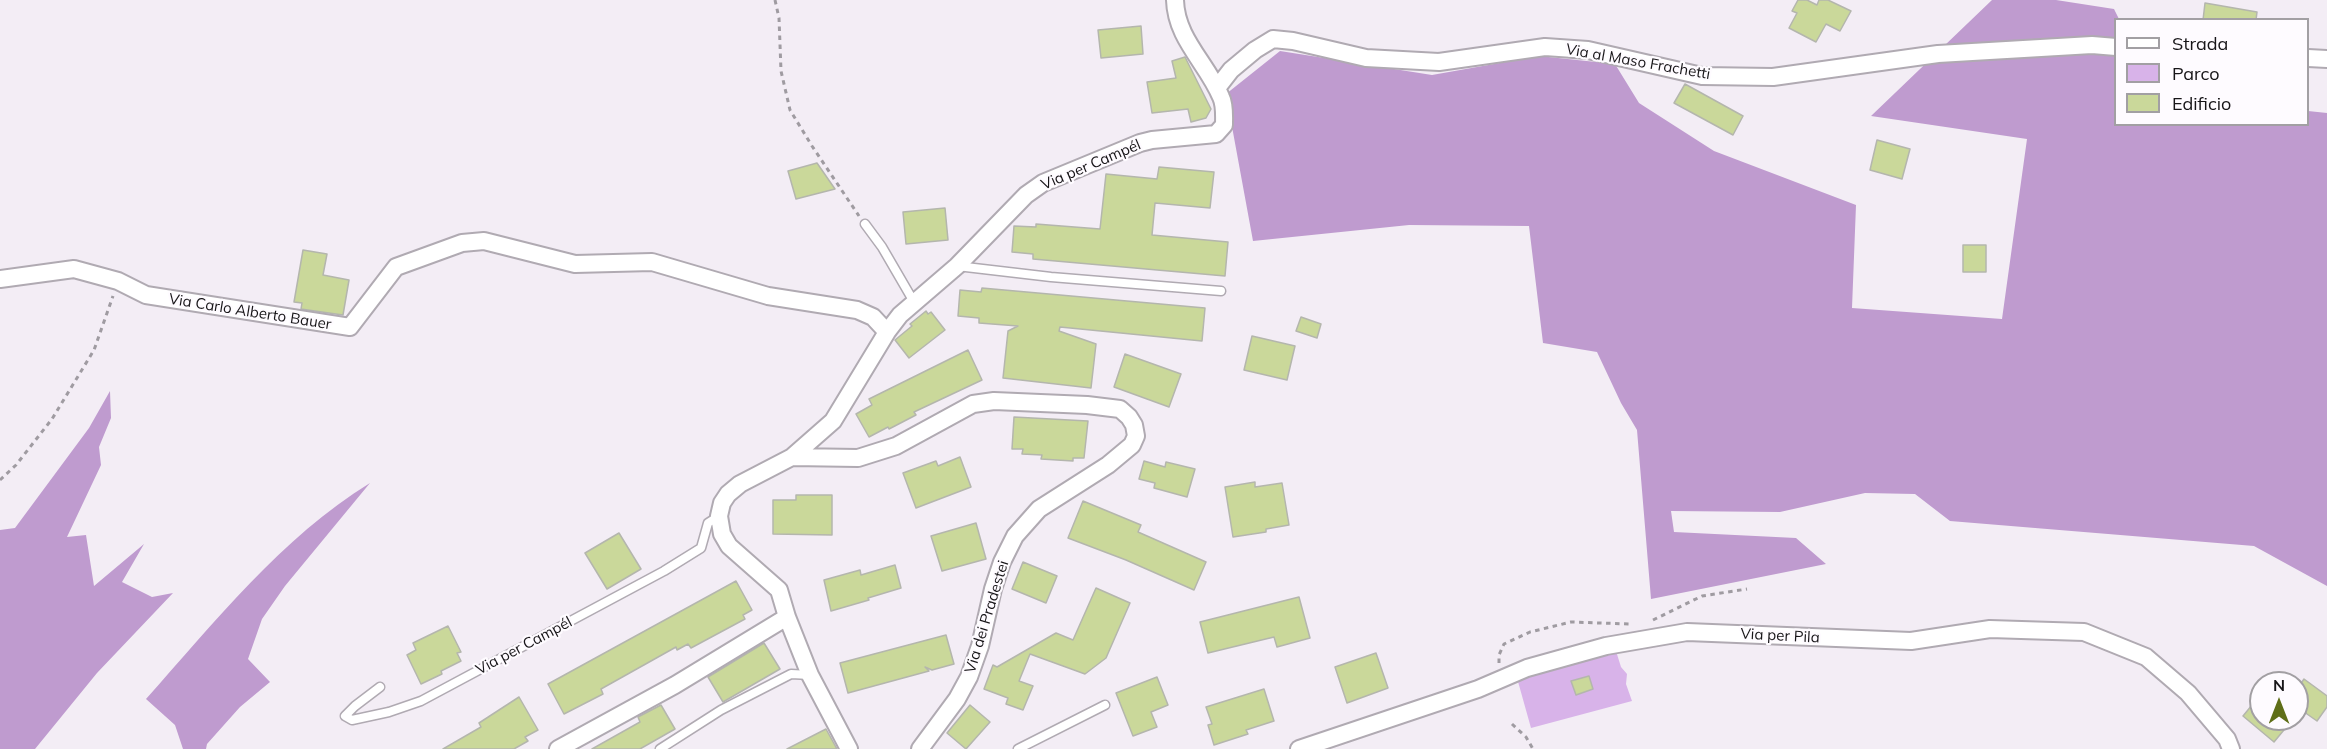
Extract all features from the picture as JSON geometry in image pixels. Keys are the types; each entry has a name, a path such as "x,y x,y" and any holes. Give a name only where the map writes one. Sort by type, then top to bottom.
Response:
{"street":[{"name":"Via per Campél","path":"719,516 722,503 728,494 740,484 792,457 833,421 887,332 900,315 957,266 1012,208 1043,183 1152,140 1216,134 1224,125 1223,100 1183,34 1175,11 1175,0"},
{"name":"Via al Maso Frachetti","path":"1217,88 1231,70 1255,50 1273,39 1366,57 1439,62 1545,47 1588,50 1702,76 1773,77 1938,54 2092,45 2114,47"},
{"path":"2309,58 2327,59"},
{"name":"Via Carlo Alberto Bauer","path":"0,279 74,269 118,281 146,295 350,327 396,267 462,243 484,242 575,264 652,262 768,296 857,310 873,317 887,332"},
{"name":"Via per Campél","path":"792,457 858,458 896,446 973,404 994,400 1076,404 1120,409 1134,424"},
{"name":"Via dei Pradestei","path":"921,749 957,699 969,677 980,646 993,589 1002,562 1015,536 1039,509 1108,465 1132,445 1136,436 1134,424"},
{"path":"719,516 722,534 729,546 779,590 810,675 849,749"},
{"path":"558,749 675,685 787,617"},
{"name":"Via per Pila","path":"1299,749 1478,689 1527,668 1606,646 1687,632 1911,641 1990,629 2084,632 2146,657 2188,693 2227,739 2231,749"}],"lane":[{"path":"865,224 882,247 914,302"},
{"path":"957,266 1074,279 1221,291"},
{"name":"Via per Campél","path":"380,687 345,716 352,720 389,712 421,701 513,652 664,571 701,548 708,523 719,516"},
{"path":"660,749 721,710 791,674 810,675"},
{"path":"1018,749 1105,705"}],"path":[{"path":"775,0 779,18 781,71 790,110 833,179 865,224"},
{"path":"0,480 16,465 52,419 94,350 118,281"},
{"path":"1644,623 1702,596 1747,589"},
{"path":"1499,680 1499,655 1504,644 1530,632 1570,622 1634,624"},
{"path":"1512,724 1526,737 1533,749"}],"green space":[{"path":"1616,651 1621,667 1627,674 1626,684 1632,701 1531,728 1517,678"}],"shaded area":[{"path":"1992,0 2056,0 2114,9 2118,18 2114,18 2114,126 2309,126 2309,111 2327,113 2327,586 2254,546 1950,521 1915,494 1865,493 1780,512 1671,511 1674,532 1796,538 1826,564 1651,599 1637,430 1621,403 1597,352 1543,343 1529,226 1409,225 1253,241 1226,94 1280,51 1432,75 1539,56 1615,64 1639,103 1714,151 1856,205 1852,308 2002,319 2027,139 1871,116"},
{"path":"110,391 111,418 99,447 101,465 67,537 86,535 94,586 144,544 122,582 152,597 173,593 97,673 35,749 0,749 0,530 15,528 89,428"},
{"path":"370,483 285,586 262,619 248,659 270,682 240,707 207,744 206,749 183,749 175,725 146,699 224,611 278,555 307,529"}],"building":[{"path":"1798,0 1807,0 1817,5 1819,0 1828,0 1851,11 1840,31 1826,24 1816,42 1789,28 1797,13 1792,11"},
{"path":"2205,3 2257,12 2256,18 2203,18"},
{"path":"1141,26 1143,54 1101,58 1098,30"},
{"path":"1185,57 1211,109 1206,118 1191,122 1188,109 1152,113 1147,82 1176,78 1172,61"},
{"path":"1685,84 1743,116 1733,135 1674,103"},
{"path":"1877,140 1910,149 1902,179 1870,170"},
{"path":"817,163 835,189 796,199 788,171"},
{"path":"1159,167 1214,172 1210,208 1155,203 1152,235 1228,242 1225,276 1033,259 1033,254 1012,252 1014,226 1036,227 1036,224 1100,229 1106,174 1157,179"},
{"path":"945,208 948,240 906,244 903,212"},
{"path":"1963,245 1986,245 1986,272 1963,272"},
{"path":"303,250 327,254 323,275 349,280 343,315 301,309 302,303 294,302"},
{"path":"982,288 1205,308 1202,341 1060,327 1059,331 1096,344 1091,388 1003,378 1008,331 1018,326 979,323 979,318 958,316 960,290 981,292"},
{"path":"926,311 928,314 931,312 945,330 909,358 895,340"},
{"path":"1301,317 1321,324 1317,338 1296,331"},
{"path":"1252,336 1295,346 1287,380 1244,370"},
{"path":"968,350 982,380 914,412 916,415 869,437 856,414 872,405 869,399"},
{"path":"1125,354 1181,374 1169,407 1114,387"},
{"path":"1014,417 1088,421 1084,458 1073,458 1073,461 1041,459 1042,455 1022,454 1023,449 1012,449"},
{"path":"960,457 971,487 916,508 903,473 936,461 938,466"},
{"path":"1144,461 1165,467 1166,462 1195,469 1187,497 1154,488 1155,483 1139,479"},
{"path":"1255,482 1255,487 1282,483 1289,525 1266,529 1266,532 1233,537 1225,487"},
{"path":"796,495 832,495 832,535 773,534 773,500 796,500"},
{"path":"1083,501 1141,525 1138,532 1206,562 1194,590 1068,538"},
{"path":"976,523 986,559 942,571 931,536"},
{"path":"619,533 641,569 607,589 585,553"},
{"path":"1023,562 1057,576 1046,603 1012,589"},
{"path":"895,565 901,588 831,611 824,580 860,570 861,575"},
{"path":"736,581 752,610 743,615 745,619 691,648 688,644 677,650 676,647 601,689 603,694 564,714 548,684"},
{"path":"1096,588 1130,603 1106,658 1085,674 1030,654 1019,681 1033,686 1023,710 1006,704 1008,698 984,689 993,665 997,667 1056,633 1073,640"},
{"path":"1299,597 1310,638 1277,647 1274,637 1208,653 1200,622"},
{"path":"448,626 461,652 457,653 461,661 421,684 407,655 416,650 413,643"},
{"path":"946,635 954,664 932,670 925,667 929,671 848,693 840,663"},
{"path":"764,643 780,669 723,702 708,677"},
{"path":"1376,653 1388,688 1347,703 1335,667"},
{"path":"1589,676 1593,689 1576,695 1571,681"},
{"path":"1157,677 1168,705 1151,712 1157,727 1133,736 1116,693"},
{"path":"2309,683 2327,696 2327,707 2317,721 2309,715"},
{"path":"1264,689 1274,721 1246,730 1248,734 1214,745 1208,725 1212,724 1206,707"},
{"path":"519,697 538,730 525,737 528,741 514,749 443,749 481,727 479,723"},
{"path":"661,705 675,729 640,749 592,749 640,722 638,717"},
{"path":"970,705 990,722 966,749 947,733"},
{"path":"2249,709 2249,721 2243,716"},
{"path":"826,729 837,749 787,749"},
{"path":"2261,731 2283,731 2274,742"}]}
